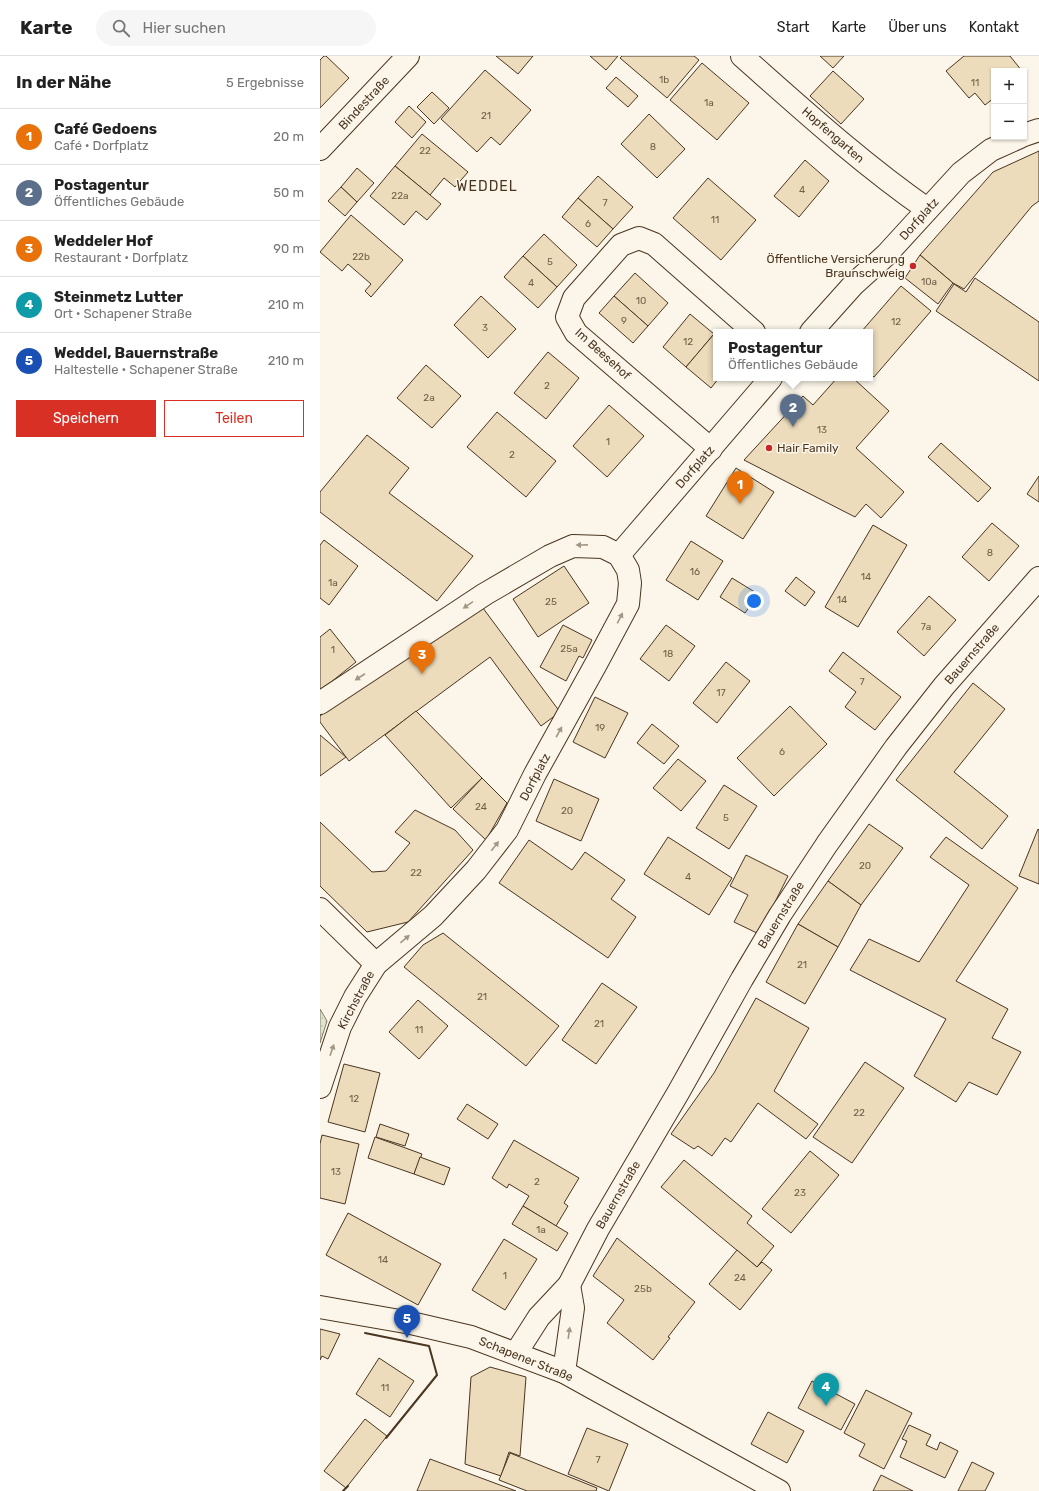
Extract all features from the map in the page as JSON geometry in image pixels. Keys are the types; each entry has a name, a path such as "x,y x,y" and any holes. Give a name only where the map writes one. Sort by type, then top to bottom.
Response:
{"street":[{"name":"Bindestraße","path":"320,149 408,56"},
{"name":"Hopfengarten","path":"742,56 887,181 927,209"},
{"path":"1027,134 1039,130"},
{"name":"Dorfplatz","path":"815,329 854,284 886,255 961,173 991,150 1013,140"},
{"name":"Im Beesehof","path":"711,449 576,333 567,317 574,298 621,245 639,238 654,244 751,329"},
{"name":"Dorfplatz","path":"376,964 432,916 476,870 507,830 535,774 628,604 630,583 628,570 619,555 768,381"},
{"path":"320,703 485,594 550,556 573,546 586,545 603,546 619,555"},
{"name":"Bauernstraße","path":"516,1353 539,1317 569,1284 601,1223 678,1093 742,979 780,915 818,857 896,747 944,686 1039,578"},
{"name":"Kirchstraße","path":"320,909 376,964 355,997 340,1028 320,1087"},
{"path":"564,1372 573,1308 569,1284"},
{"name":"Schapener Straße","path":"320,1307 411,1323 471,1337 564,1372 779,1491"}],"green space":[{"path":"320,1009 327,1021 320,1043"}],"building":[{"path":"326,56 349,78 320,108 320,60"},
{"path":"496,56 533,56 518,74"},
{"path":"590,56 618,56 606,70"},
{"path":"622,56 694,56 699,60 667,98 620,58"},
{"path":"820,56 844,56 833,68"},
{"path":"964,56 1010,56 1020,68 991,68 991,100 985,105 975,93 969,98 946,71"},
{"path":"702,63 749,103 717,140 670,100"},
{"path":"485,70 531,110 500,145 491,137 477,152 441,119"},
{"path":"833,71 864,99 841,124 810,96"},
{"path":"616,77 638,96 628,107 606,88"},
{"path":"432,92 449,108 434,124 417,107"},
{"path":"409,106 426,122 412,138 395,122"},
{"path":"649,114 685,149 657,178 621,144"},
{"path":"422,134 468,172 455,187 444,178 430,195 395,166"},
{"path":"1039,151 1039,201 1032,206 964,289 953,283 920,255 993,172"},
{"path":"805,160 829,181 799,217 774,196"},
{"path":"395,166 441,204 427,220 416,211 404,225 370,196"},
{"path":"357,168 374,183 357,202 341,187"},
{"path":"598,176 633,207 613,229 578,198"},
{"path":"708,178 756,220 721,260 673,218"},
{"path":"341,187 357,202 345,216 328,201"},
{"path":"578,198 613,229 597,247 562,217"},
{"path":"351,215 403,260 371,297 365,291 371,284 348,264 342,271 320,252"},
{"path":"544,234 577,265 557,287 523,256"},
{"path":"920,255 953,283 938,304 905,278"},
{"path":"523,256 557,287 538,308 504,277"},
{"path":"635,273 668,303 648,326 614,296"},
{"path":"975,278 1039,322 1039,381 936,311 954,284 966,292"},
{"path":"901,286 931,311 874,377 873,329 864,329"},
{"path":"481,296 516,329 488,358 454,325"},
{"path":"614,296 648,326 633,343 599,313"},
{"path":"690,314 713,333 713,335 686,367 663,347"},
{"path":"713,335 713,381 717,381 711,388 686,367"},
{"path":"548,352 579,378 546,419 514,393"},
{"path":"426,365 461,396 432,428 397,398"},
{"path":"834,381 856,381 889,411 856,448 904,492 881,518 866,504 855,517 744,460 803,396 813,405"},
{"path":"609,405 644,436 607,477 573,446"},
{"path":"497,412 556,461 526,497 467,447"},
{"path":"367,435 409,468 389,493 473,556 437,601 320,512 320,492"},
{"path":"941,443 991,488 978,502 928,457"},
{"path":"736,468 774,492 743,539 706,516"},
{"path":"1039,476 1039,502 1027,494"},
{"path":"992,523 1019,546 989,581 962,557"},
{"path":"873,525 907,545 858,627 825,607"},
{"path":"324,540 358,566 329,605 320,598 320,545"},
{"path":"691,541 723,561 698,600 666,580"},
{"path":"564,566 589,603 538,637 513,599"},
{"path":"796,577 815,592 805,606 785,591"},
{"path":"732,578 758,594 745,613 720,597"},
{"path":"929,596 956,620 924,656 897,632"},
{"path":"477,600 560,712 541,726 490,657 349,761 320,722 320,716"},
{"path":"563,625 592,640 583,658 579,656 566,681 540,667"},
{"path":"666,625 695,646 669,681 640,659"},
{"path":"330,629 356,662 320,691 320,637"},
{"path":"843,652 901,697 875,730 845,707 856,692 829,671"},
{"path":"726,662 750,681 717,723 693,703"},
{"path":"973,683 1005,709 954,772 1008,816 982,849 896,780"},
{"path":"595,697 628,713 605,758 573,742"},
{"path":"790,706 827,744 774,796 737,758"},
{"path":"416,711 482,778 451,808 385,735"},
{"path":"652,724 679,746 664,764 637,743"},
{"path":"320,735 346,757 320,776"},
{"path":"678,759 706,781 681,811 653,788"},
{"path":"482,778 507,803 486,840 453,809"},
{"path":"554,779 599,799 581,841 536,821"},
{"path":"724,785 757,806 729,849 696,828"},
{"path":"415,810 455,830 473,850 408,922 367,932 320,886 320,822 372,872 386,871 410,843 395,832"},
{"path":"869,824 903,848 861,905 828,881"},
{"path":"1038,829 1039,830 1039,884 1019,876"},
{"path":"668,837 732,878 709,915 644,874"},
{"path":"946,837 1018,888 956,981 1008,1009 992,1038 1021,1052 997,1095 969,1082 956,1102 914,1076 946,1019 850,970 869,939 919,962 969,885 930,857"},
{"path":"529,840 572,870 585,852 625,880 611,899 636,917 608,958 499,883"},
{"path":"746,855 788,876 759,934 734,922 748,895 730,886"},
{"path":"828,881 861,905 838,947 798,924"},
{"path":"798,924 838,947 805,1004 766,982"},
{"path":"443,933 559,1026 526,1066 404,967 423,945"},
{"path":"602,983 637,1007 596,1064 562,1040"},
{"path":"756,998 809,1028 774,1091 818,1124 806,1139 758,1103 731,1142 725,1138 712,1156 698,1146 694,1149 671,1134 714,1073"},
{"path":"418,1000 448,1026 419,1059 389,1032"},
{"path":"865,1062 904,1088 852,1163 813,1137"},
{"path":"344,1064 380,1073 365,1132 328,1122"},
{"path":"467,1104 498,1124 488,1139 457,1119"},
{"path":"380,1124 409,1134 405,1146 376,1137"},
{"path":"322,1135 359,1144 345,1204 320,1198 320,1144"},
{"path":"375,1137 422,1154 414,1174 368,1158"},
{"path":"514,1140 579,1178 564,1203 568,1206 556,1226 523,1206 529,1196 509,1184 507,1188 492,1178"},
{"path":"810,1151 839,1175 791,1233 762,1209"},
{"path":"420,1157 450,1168 444,1185 414,1174"},
{"path":"684,1160 752,1216 747,1223 774,1246 757,1267 661,1187"},
{"path":"523,1206 568,1233 557,1251 512,1224"},
{"path":"348,1213 441,1264 418,1305 326,1255"},
{"path":"617,1238 695,1302 668,1337 670,1338 653,1360 607,1323 624,1300 593,1276"},
{"path":"504,1239 537,1259 505,1310 472,1290"},
{"path":"737,1250 757,1267 762,1262 772,1270 740,1310 709,1284"},
{"path":"320,1329 340,1334 328,1359 322,1356 320,1360"},
{"path":"379,1358 414,1381 390,1417 356,1394"},
{"path":"490,1367 526,1377 520,1456 509,1452 501,1476 465,1464 471,1377"},
{"path":"812,1381 855,1404 841,1430 798,1408"},
{"path":"866,1390 912,1413 884,1469 859,1456 865,1444 844,1433"},
{"path":"768,1412 804,1431 787,1463 751,1444"},
{"path":"365,1419 387,1436 346,1488 324,1471"},
{"path":"909,1425 931,1435 926,1445 937,1450 940,1442 958,1451 945,1478 900,1457 907,1441 902,1439"},
{"path":"587,1428 628,1444 609,1491 568,1474"},
{"path":"510,1453 597,1488 596,1491 527,1491 499,1480"},
{"path":"430,1459 516,1491 417,1491"},
{"path":"972,1462 994,1473 985,1491 958,1491"},
{"path":"881,1475 913,1491 873,1491"}],"wall":[{"path":"365,1333 429,1346 437,1375 386,1438"},
{"path":"343,1491 348,1486"}],"place":[{"name":"Öffentliche Versicherung Braunschweig","path":"913,266"},
{"name":"Postagentur","path":"793,427"},
{"name":"Hair Family","path":"769,448"},
{"name":"Café Gedoens","path":"740,504"},
{"name":"Weddeler Hof","path":"422,674"},
{"name":"Weddel, Bauernstraße","path":"407,1338"},
{"name":"Steinmetz Lutter","path":"826,1406"}],"district":[{"name":"WEDDEL","path":"487,186"}]}
